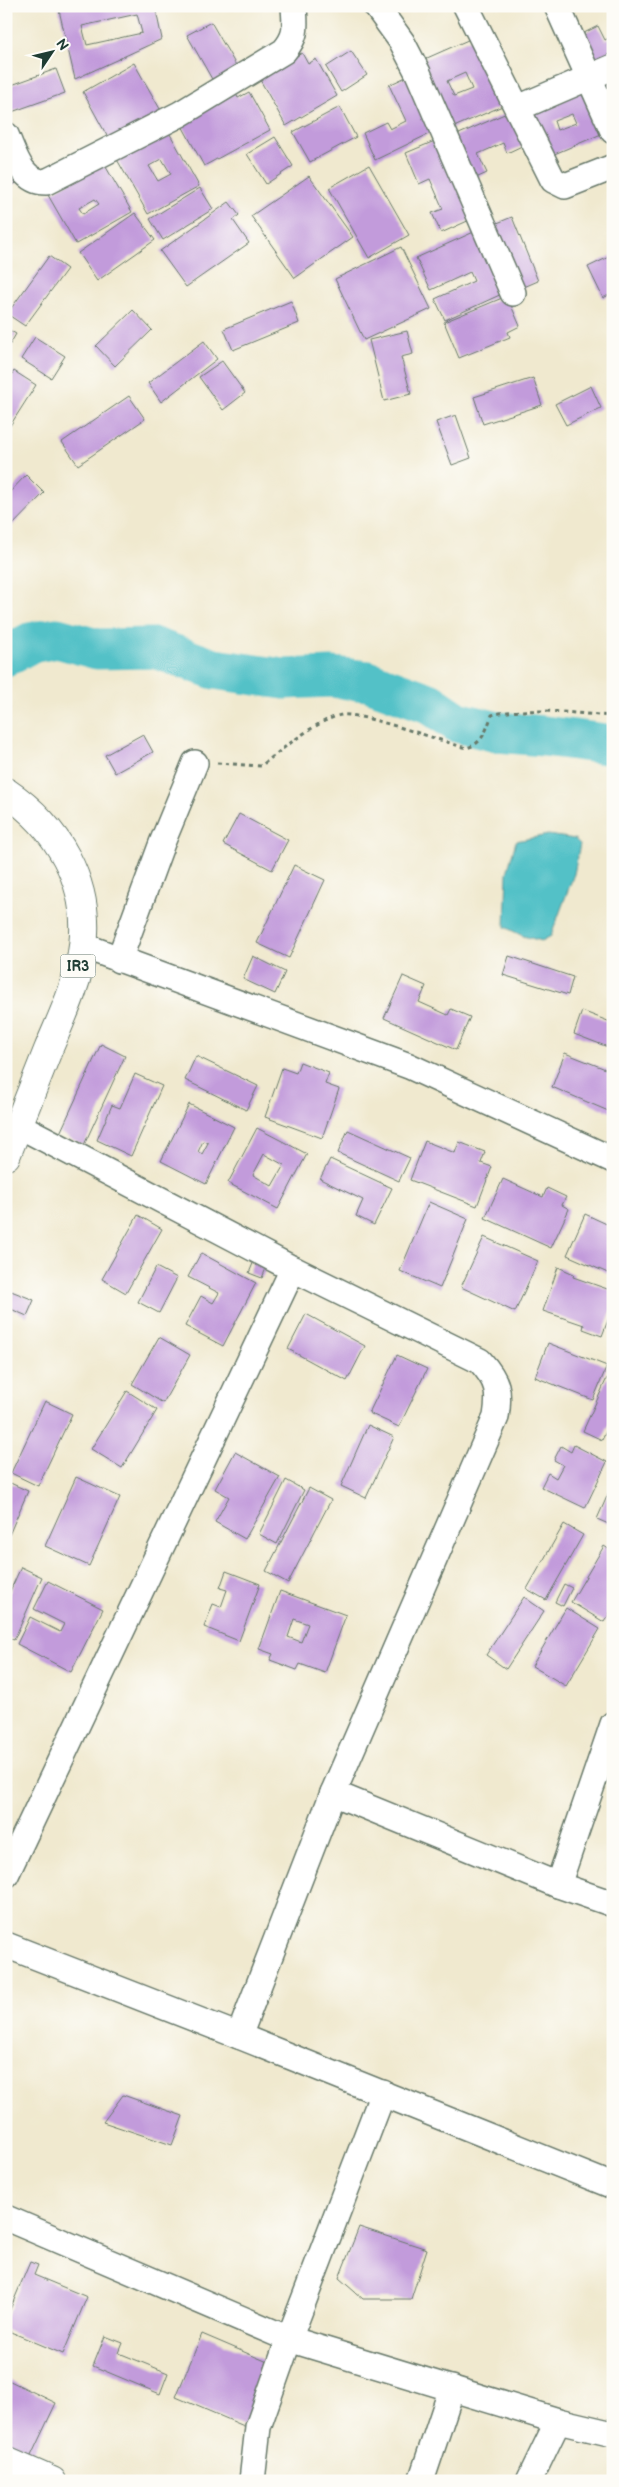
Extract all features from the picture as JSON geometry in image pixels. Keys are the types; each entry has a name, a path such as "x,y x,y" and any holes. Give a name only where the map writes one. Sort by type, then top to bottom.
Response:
{"main road":[{"name":"IR3","path":"6,792 22,802 54,834 73,869 82,902 84,946 73,990 6,1156"},
{"path":"6,2461 52,2481"}],"street":[{"path":"6,135 25,176 35,182 46,182 180,114 284,51 293,41 296,30 294,6"},
{"path":"376,6 402,42 418,73 513,293"},
{"path":"466,6 553,180 565,186 613,167"},
{"path":"557,6 613,131"},
{"path":"518,108 613,67"},
{"path":"119,960 162,843 195,763"},
{"path":"84,946 409,1066 613,1160"},
{"path":"18,1125 293,1269 480,1362 492,1374 499,1395 496,1417 333,1793 239,2036"},
{"path":"6,1876 293,1269"},
{"path":"558,1885 613,1724"},
{"path":"333,1793 558,1885 613,1904"},
{"path":"6,1945 383,2093 613,2186"},
{"path":"252,2481 258,2427 289,2338 383,2093"},
{"path":"6,2218 289,2338 558,2421 613,2434"},
{"path":"421,2481 452,2388"},
{"path":"529,2481 558,2421"}],"path":[{"path":"195,763 261,766 320,722 343,714 398,727 466,748 474,746 483,738 492,715 502,712 557,712 613,716"}],"water":[{"path":"548,835 575,839 580,844 574,874 551,936 542,941 523,936 505,927 507,873 516,841"}],"building":[{"path":"58,6 155,6 162,39 75,79","holes":["137,14 142,33 87,45 82,26"]},
{"path":"211,22 241,74 217,88 187,35"},
{"path":"598,26 605,40 613,36 613,65 594,74 576,37"},
{"path":"477,36 507,104 447,130 418,62","holes":["465,73 472,89 454,96 447,81"]},
{"path":"351,51 367,75 341,92 326,67"},
{"path":"302,53 308,64 316,59 337,96 286,126 259,78"},
{"path":"134,63 164,116 112,145 83,92"},
{"path":"56,69 65,93 6,114 6,87"},
{"path":"613,73 613,110 597,81"},
{"path":"408,76 435,131 375,160 363,133 386,122 390,129 406,121 389,85"},
{"path":"586,83 606,132 545,158 525,108","holes":["572,114 576,123 557,130 554,121"]},
{"path":"235,92 238,98 249,92 270,130 204,166 180,122"},
{"path":"340,107 356,137 310,162 293,132"},
{"path":"509,112 524,145 507,153 503,143 478,154 487,173 469,181 450,138"},
{"path":"166,127 199,186 148,214 115,156","holes":["162,159 171,174 158,181 149,166"]},
{"path":"275,137 293,166 266,184 247,154"},
{"path":"437,140 472,219 441,233 432,213 443,209 430,179 419,184 406,153"},
{"path":"6,156 17,183 6,187"},
{"path":"103,162 132,212 76,244 48,195","holes":["95,199 99,204 83,214 79,208"]},
{"path":"369,165 409,235 369,258 329,188"},
{"path":"309,176 353,237 295,278 251,216"},
{"path":"200,188 213,209 163,240 150,219"},
{"path":"229,202 239,215 233,220 249,243 186,287 160,251"},
{"path":"135,213 155,240 97,281 78,253"},
{"path":"512,217 538,281 517,290 490,226"},
{"path":"476,231 504,293 445,320 435,299 474,281 470,272 431,290 416,258"},
{"path":"401,247 431,309 364,340 335,279"},
{"path":"613,255 613,293 603,298 588,267"},
{"path":"49,256 67,269 25,326 7,314"},
{"path":"507,296 520,326 508,332 510,337 459,358 444,322"},
{"path":"291,301 299,323 233,350 224,329"},
{"path":"133,310 152,330 115,366 96,346"},
{"path":"6,328 16,334 6,351"},
{"path":"407,331 413,354 401,357 411,394 384,401 369,340"},
{"path":"35,337 65,356 51,378 21,359"},
{"path":"204,341 217,359 161,402 148,383"},
{"path":"222,361 245,393 223,410 199,377"},
{"path":"14,371 36,385 6,432 6,384"},
{"path":"533,378 542,405 483,424 474,397"},
{"path":"591,386 601,408 566,425 555,404"},
{"path":"129,396 145,419 78,465 62,442"},
{"path":"456,415 471,458 452,465 436,422"},
{"path":"26,475 44,493 6,532 6,496"},
{"path":"143,734 153,752 115,773 105,755"},
{"path":"239,814 288,840 272,870 223,844"},
{"path":"294,865 325,880 289,958 257,943"},
{"path":"253,956 285,972 275,994 243,979"},
{"path":"509,956 573,977 568,995 503,975"},
{"path":"403,976 426,986 419,1002 448,1015 451,1009 470,1017 456,1050 384,1018"},
{"path":"582,1011 613,1023 613,1049 574,1034"},
{"path":"101,1044 125,1056 84,1145 60,1133"},
{"path":"565,1053 613,1072 613,1113 552,1087"},
{"path":"196,1056 258,1086 246,1110 185,1080"},
{"path":"300,1062 329,1073 325,1084 339,1089 322,1138 265,1117 282,1068 296,1073"},
{"path":"135,1074 162,1086 131,1156 97,1140 112,1105 120,1108"},
{"path":"189,1104 234,1127 206,1184 161,1161","holes":["203,1141 208,1143 202,1154 198,1152"]},
{"path":"257,1128 307,1154 278,1209 228,1183","holes":["264,1154 284,1165 272,1186 253,1175"]},
{"path":"348,1130 410,1158 399,1181 338,1153"},
{"path":"425,1141 455,1153 459,1142 485,1152 481,1163 492,1167 477,1206 410,1180"},
{"path":"330,1159 392,1188 374,1225 356,1216 363,1200 320,1179"},
{"path":"503,1179 543,1197 547,1188 566,1197 562,1205 569,1209 551,1248 485,1218"},
{"path":"429,1202 468,1219 440,1288 400,1271"},
{"path":"585,1214 613,1227 613,1268 610,1274 567,1255"},
{"path":"138,1215 162,1229 126,1293 102,1279"},
{"path":"484,1237 538,1261 515,1312 461,1287"},
{"path":"201,1253 256,1283 223,1346 185,1326 201,1296 213,1303 219,1293 188,1277"},
{"path":"254,1261 267,1266 262,1278 249,1273"},
{"path":"156,1267 177,1278 159,1313 138,1302"},
{"path":"558,1267 574,1274 573,1277 613,1291 613,1307 602,1336 583,1329 584,1325 543,1311"},
{"path":"6,1289 34,1300 27,1316 6,1307"},
{"path":"306,1314 365,1346 347,1381 288,1349"},
{"path":"159,1337 190,1355 163,1403 132,1384"},
{"path":"548,1343 607,1366 593,1400 535,1377"},
{"path":"397,1355 427,1369 399,1427 369,1413"},
{"path":"607,1378 613,1380 613,1417 602,1440 583,1431"},
{"path":"127,1391 157,1410 122,1468 91,1449"},
{"path":"45,1401 72,1414 38,1486 11,1473"},
{"path":"368,1425 394,1437 366,1498 341,1486"},
{"path":"574,1445 607,1462 585,1508 541,1487 548,1473 556,1478 563,1465 554,1460 561,1446 571,1452"},
{"path":"235,1452 280,1477 245,1539 215,1522 229,1497 215,1489"},
{"path":"76,1477 120,1497 89,1566 45,1546"},
{"path":"286,1480 304,1490 277,1544 259,1534"},
{"path":"6,1481 28,1491 6,1542"},
{"path":"613,1483 613,1526 597,1519"},
{"path":"309,1488 331,1500 288,1583 266,1571"},
{"path":"564,1524 583,1535 546,1600 527,1589"},
{"path":"604,1546 613,1552 613,1608 604,1622 571,1602"},
{"path":"21,1567 42,1577 14,1640 6,1636 6,1600"},
{"path":"226,1571 260,1584 239,1641 204,1627 213,1604 221,1607 227,1590 220,1588"},
{"path":"48,1581 103,1609 71,1672 17,1644 30,1617 60,1632 64,1624 34,1609"},
{"path":"564,1584 572,1588 563,1606 555,1602"},
{"path":"280,1591 346,1615 325,1673 300,1664 297,1670 270,1660 273,1654 259,1649","holes":["294,1619 308,1624 301,1642 288,1637"]},
{"path":"524,1597 544,1611 506,1669 486,1655"},
{"path":"566,1608 600,1629 566,1686 532,1666"},
{"path":"123,2095 183,2116 172,2145 103,2122"},
{"path":"359,2227 427,2249 411,2299 363,2299 339,2278"},
{"path":"30,2262 38,2265 34,2275 87,2297 63,2354 6,2330 6,2319"},
{"path":"202,2334 277,2366 251,2429 176,2397"},
{"path":"105,2336 123,2343 119,2353 168,2373 160,2394 93,2366"},
{"path":"6,2379 56,2403 30,2458 6,2447"}],"waterway":[{"path":"6,656 30,643 57,638 97,649 155,648 214,669 284,679 331,677 368,681 429,703 457,722 497,732 613,745"}]}
